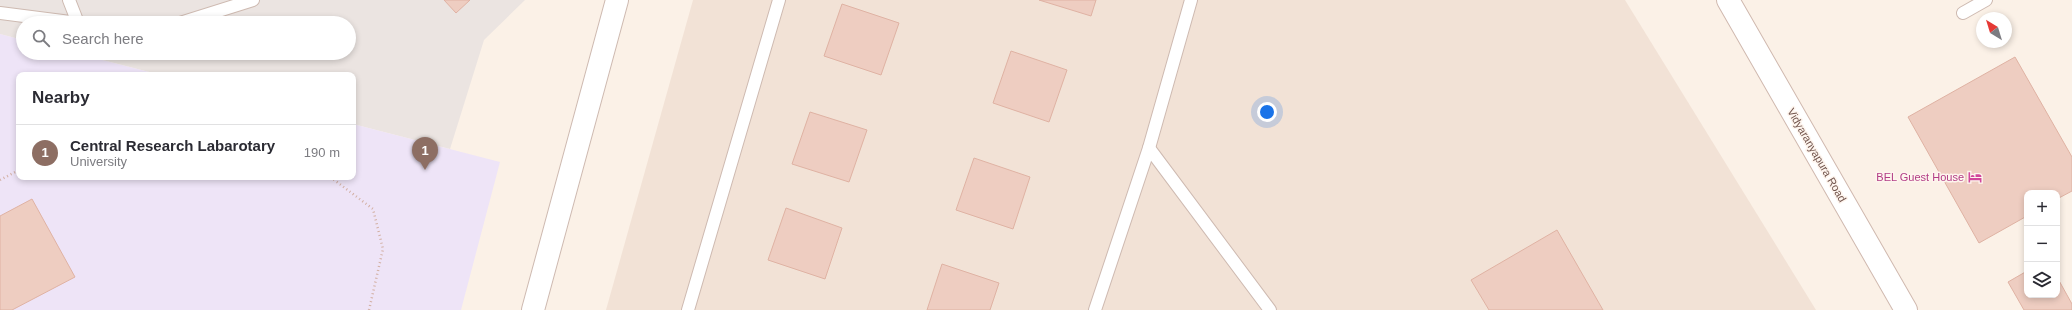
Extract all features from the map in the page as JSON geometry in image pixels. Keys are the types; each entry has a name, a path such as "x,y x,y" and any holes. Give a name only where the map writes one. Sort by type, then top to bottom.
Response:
{"main road":[{"path":"533,310 617,0"},
{"name":"Vidyaranyapura Road","path":"1728,0 1906,310"}],"lane":[{"path":"69,0 75,16"},
{"path":"202,16 253,0"},
{"path":"688,310 779,0"},
{"path":"1095,310 1149,148 1191,0"},
{"path":"1963,13 1986,0"},
{"path":"0,13 23,16"},
{"path":"1149,148 1270,310"}],"path":[{"path":"0,180 16,172"},
{"path":"334,180 373,209 384,248 369,310"}],"shaded area":[{"path":"0,0 525,0 484,40 450,149 356,125 356,72 149,72 102,60 356,60 356,16 16,16 16,38 0,34"},
{"path":"693,0 1625,0 1816,310 606,310"},
{"path":"0,34 16,38 16,60 102,60 149,72 16,72 16,180 356,180 356,125 500,162 461,310 0,310"}],"building":[{"path":"444,0 470,0 456,13"},
{"path":"1039,0 1096,0 1091,16"},
{"path":"842,4 899,23 881,75 824,56"},
{"path":"1011,51 1067,70 1049,122 993,103"},
{"path":"2015,57 2072,157 2072,191 2060,197 2060,190 2024,190 2024,218 1979,243 1908,117"},
{"path":"810,112 867,130 849,182 792,164"},
{"path":"974,158 1030,177 1013,229 956,210"},
{"path":"32,199 75,277 12,310 0,310 0,216"},
{"path":"786,208 842,228 825,279 768,260"},
{"path":"1557,230 1603,310 1489,310 1471,280"},
{"path":"942,264 999,283 990,310 927,310"},
{"path":"2024,273 2024,298 2060,298 2060,282 2072,304 2072,310 2024,310 2008,282"}],"place":[{"name":"Central Research Labarotary","path":"425,170"},
{"name":"BEL Guest House","path":"1975,177"}]}
